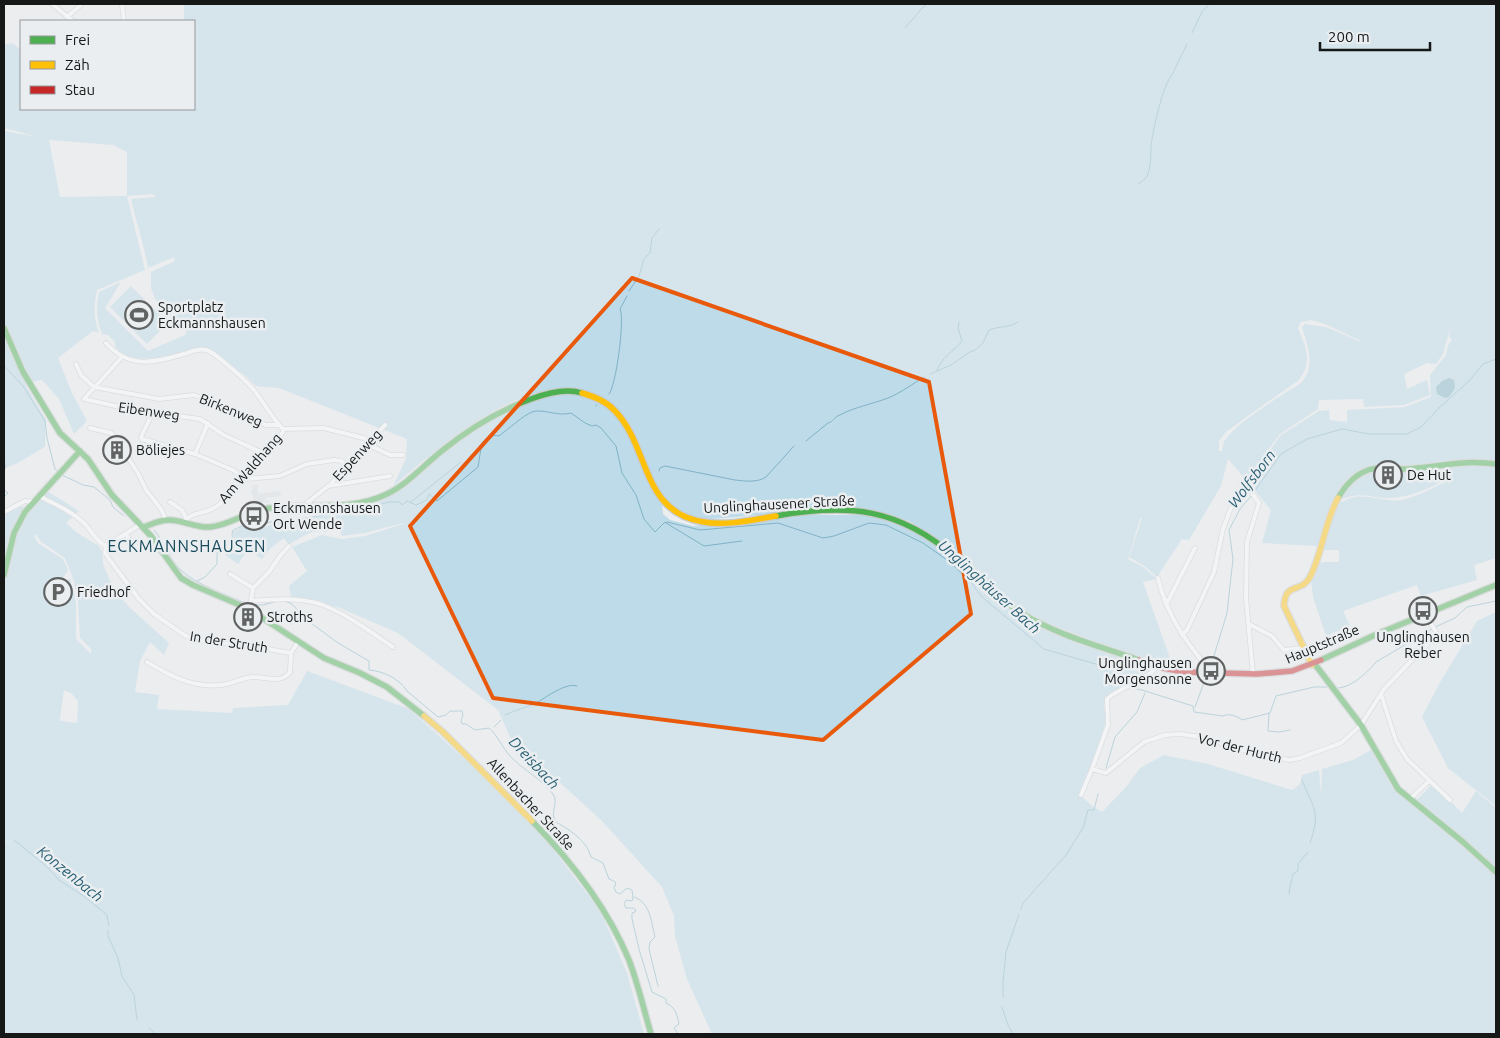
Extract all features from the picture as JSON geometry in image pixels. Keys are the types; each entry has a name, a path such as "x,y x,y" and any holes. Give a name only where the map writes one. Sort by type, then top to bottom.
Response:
{"main road":[{"name":"Allenbacher Straße","path":"4,328 16,360 52,422 99,474 112,495 143,525 181,578 193,585 249,604 266,619 324,658 388,687 470,758 554,845 596,898 622,943 651,1034"},
{"name":"Unglinghausener Straße","path":"143,525 166,520 185,520 195,526 212,526 266,509 355,505 395,489 460,435 497,412 544,394 579,392 594,396 605,402 623,420 652,484 667,506 678,514 690,519 715,523 820,511 866,512 885,516 914,527 928,536 1022,614 1086,642 1120,653"},
{"path":"4,574 12,539 21,518 33,502 80,451"},
{"path":"1496,464 1473,461 1407,469 1368,470 1353,479 1344,488 1330,515 1311,576 1302,586 1289,589 1283,597 1284,606 1313,664 1361,725 1398,789 1496,872"},
{"name":"Hauptstraße","path":"1120,653 1179,672 1205,674 1289,673 1313,664 1376,634 1496,585"}],"street":[{"path":"52,4 71,20"},
{"path":"66,17 82,4"},
{"path":"122,4 124,20"},
{"path":"76,364 81,375 94,387 122,357 106,343"},
{"name":"Am Waldhang","path":"122,357 133,361 154,361 204,349 233,369 253,389 283,429 283,432 241,477 223,502 214,509 185,520"},
{"name":"Eibenweg","path":"94,387 84,399 129,409 200,419 224,435 263,453"},
{"name":"Birkenweg","path":"94,387 159,399 194,395 266,425 279,426"},
{"path":"152,412 141,437 142,439 195,454 233,470 245,479 280,476 295,470 300,465 327,460 342,462 345,468"},
{"path":"195,454 208,423"},
{"name":"Espenweg","path":"305,507 307,503 328,486 385,425"},
{"path":"90,428 115,437 166,520"},
{"path":"283,429 324,428 371,440"},
{"path":"367,444 390,455 403,455"},
{"path":"328,486 390,476"},
{"path":"1182,635 1187,630 1214,572 1223,528 1233,502 1245,483 1259,503 1247,542 1246,598 1253,674"},
{"path":"39,496 76,516 86,525 99,543 106,546 143,525"},
{"path":"4,512 25,501 33,502"},
{"path":"170,502 182,510 185,520"},
{"path":"126,534 134,546 141,549 154,540"},
{"name":"In der Struth","path":"106,546 105,553 138,600 154,614 186,636 204,641 291,653"},
{"path":"289,546 269,572 253,588 249,604 294,600 322,605 393,647"},
{"path":"1166,605 1195,548"},
{"path":"230,574 253,588"},
{"path":"1158,578 1166,605 1182,635 1206,666 1205,674"},
{"path":"1361,725 1381,694 1418,652 1437,634 1426,615"},
{"path":"1249,624 1272,636 1284,650 1304,648"},
{"path":"147,662 163,672 186,682 216,686 251,677 277,679 284,678 290,672 291,653 298,642"},
{"path":"1081,795 1108,726 1108,699 1124,687 1151,673 1157,666"},
{"path":"1381,694 1396,741 1407,759 1450,800"},
{"name":"Vor der Hurth","path":"1092,769 1106,773 1144,742 1164,735 1180,734 1208,738 1264,756 1290,760 1341,743 1361,725"},
{"path":"1410,799 1428,781"}],"highlighted area":[{"path":"632,278 929,382 971,614 823,740 493,698 410,526"}],"shaded area":[{"path":"184,4 1496,4 1496,464 1471,459 1405,467 1367,468 1343,487 1318,546 1262,543 1271,510 1247,482 1281,435 1319,411 1329,410 1330,420 1347,422 1347,410 1405,407 1431,397 1430,375 1446,355 1452,339 1449,337 1451,326 1443,354 1436,364 1427,363 1404,374 1407,389 1427,380 1430,395 1404,405 1364,407 1363,399 1319,400 1318,409 1280,434 1246,480 1228,459 1221,486 1189,540 1182,539 1157,577 1144,566 1129,557 1142,518 1140,519 1128,559 1143,567 1157,579 1143,582 1171,661 1162,665 1093,641 1045,622 1022,610 933,536 909,521 874,510 846,508 711,519 691,516 676,509 665,499 657,486 639,442 626,418 604,400 578,390 550,390 521,398 492,412 437,450 393,486 406,459 407,439 279,388 256,386 242,373 204,347 155,358 135,358 122,354 108,335 102,334 97,313 99,292 121,282 105,308 148,351 185,335 188,328 155,299 151,288 151,272 175,261 174,257 148,268 131,199 155,197 154,194 127,196 145,270 97,290 95,312 99,333 93,331 58,358 72,393 87,421 74,434 59,399 42,380 32,382 16,354 4,320 4,131 38,137 4,128 4,45 12,43 20,49 20,110 195,110 195,20 184,20","holes":["49,140 113,145 127,152 127,196 60,197","1311,320 1325,324 1361,342 1326,327 1305,324 1302,327 1309,356 1306,377 1301,383 1239,425 1225,440 1222,451 1219,451 1219,441 1226,432 1299,380 1306,367 1307,360 1306,348 1298,328 1301,322"]},
{"name":"Sportplatz Eckmannshausen","path":"131,286 168,323 147,344 110,307"},
{"path":"4,334 12,355 27,383 25,384 46,420 45,447 16,464 4,468"},
{"path":"1449,378 1454,380 1455,388 1449,397 1445,398 1437,394 1436,387 1442,381"},
{"path":"570,393 600,402 617,417 639,453 662,504 663,514 670,520 693,526 802,515 867,515 893,521 919,533 948,554 1027,619 1149,666 1151,671 1109,694 1104,705 1106,721 1080,795 1102,812 1126,787 1140,768 1164,755 1208,764 1292,790 1300,784 1302,775 1319,770 1321,796 1322,769 1353,760 1373,749 1397,791 1462,842 1496,875 1496,1034 712,1034 687,979 675,936 674,916 662,887 602,821 510,737 498,710 398,633 340,608 291,597 289,586 307,571 292,547 322,535 342,539 365,536 403,523 365,533 342,536 334,516 335,519 324,521 327,533 313,532 289,545 284,538 271,548 262,559 248,550 238,564 225,555 234,543 233,532 247,524 258,531 280,522 320,517 321,509 351,508 376,501 461,438 489,421 515,407 544,397"},
{"path":"1473,462 1496,465 1496,558 1474,565 1477,580 1421,596 1417,585 1343,611 1350,626 1326,636 1313,597 1311,580 1316,564 1339,562 1339,550 1320,550 1337,504 1349,498 1357,497 1395,501 1407,499 1448,481 1445,477 1446,480 1419,492 1397,498 1358,495 1339,500 1349,485 1365,475 1385,470 1442,467 1444,472 1445,466"},
{"path":"253,485 258,485 258,494 280,491 281,496 265,498 265,501 269,500 269,503 253,502 253,495 251,494"},
{"path":"47,491 79,511 66,523 76,532 99,546 102,552 103,564 113,588 129,607 169,643 164,655 150,642 140,661 135,692 159,695 157,709 232,713 233,708 288,705 307,671 409,709 491,783 552,848 601,912 627,973 644,1034 4,1034 4,841 15,847 4,840 4,583 16,534 23,518","holes":["36,534 40,541 65,558 74,581 78,601 80,638 91,649 91,654 76,639 76,603 70,578 64,585 66,588 58,601 50,595 57,582 60,583 68,570 63,559 38,543 34,536","64,690 71,693 78,701 77,723 61,721 60,719"]},
{"path":"21,506 25,508 12,533 4,561 4,515"},
{"path":"1496,612 1496,806 1448,768 1422,717 1439,684 1477,621"},
{"path":"1433,783 1462,813 1476,791 1496,808 1496,870 1415,802"}],"waterway":[{"path":"905,28 926,4"},
{"path":"1192,33 1202,12 1209,4"},
{"path":"1138,184 1145,179 1148,173 1152,138 1162,96 1187,44"},
{"path":"629,291 639,276 644,259 650,253 652,238 659,229"},
{"path":"609,394 612,389 619,353 620,309 627,296"},
{"path":"937,370 945,358 962,341 958,328 959,322"},
{"path":"930,374 951,365 975,350 983,343 989,330 1018,322"},
{"name":"Wolfsborn","path":"1254,492 1281,454 1307,439 1342,429 1369,434 1407,434 1421,427 1469,381 1483,364 1496,359"},
{"name":"Dreisbach","path":"4,366 23,386 45,421 47,438 55,469 59,473"},
{"path":"806,441 838,416 893,396 925,377"},
{"name":"Unglinghäuser Bach","path":"197,581 205,577 217,564 217,553 226,551 233,544 233,530 247,524 259,529 267,523 282,519 290,520 320,516 331,512 350,514 356,511 376,509 381,504 389,502 400,502 402,505 407,501 416,505 427,500 429,494 437,501 478,467 482,442 486,439 492,436 499,436 532,412 571,413 585,423 601,428 616,446 622,473 636,495 644,519 655,532 667,522 700,530 778,523 823,538 834,536 869,523 886,525 923,543 950,562 970,581 982,597 1044,649 1099,665 1125,685"},
{"path":"659,471 660,468 665,466 735,480 759,480 766,477 794,446"},
{"path":"4,452 6,467 4,470"},
{"path":"411,502 461,462"},
{"name":"Dreisbach","path":"62,475 83,485 94,487 110,500 113,507 124,516"},
{"path":"4,490 8,493 4,497"},
{"name":"Wolfsborn","path":"1210,669 1227,613 1233,559 1229,530 1240,509 1252,495"},
{"path":"666,523 704,546 742,541"},
{"name":"Dreisbach","path":"154,530 175,563 184,573 201,584 247,604"},
{"name":"Dreisbach","path":"250,605 263,605 278,601"},
{"name":"Dreisbach","path":"285,601 292,604 307,620 338,643 369,661 369,670 380,672 396,679 407,691 438,717 446,715 450,711 462,711 462,724 466,724 475,730 489,728 510,756 549,789 555,797 553,814 556,822 579,838 591,857 603,863 609,879 616,883 614,888 616,892 620,894 627,888 632,890 632,901 626,900 624,904 626,908 636,910 632,913 632,919 652,992 666,999 666,1003 675,1011 679,1024 674,1028 678,1034"},
{"path":"1336,688 1352,683 1376,662 1435,627 1455,618 1467,607 1496,601"},
{"name":"Wolfsborn","path":"1195,707 1206,677"},
{"path":"505,715 536,703 561,688 572,685 577,686"},
{"path":"1127,687 1193,706 1194,712 1223,716 1230,715 1242,720 1270,713 1276,696 1314,687 1329,687"},
{"path":"1106,768 1115,737 1137,712 1145,693"},
{"path":"1269,713 1268,731 1290,730"},
{"path":"494,727 501,720"},
{"path":"1302,780 1315,811 1315,824 1310,843"},
{"path":"1021,909 1023,903 1066,855 1083,828 1088,810 1094,810 1098,794"},
{"name":"Konzenbach","path":"14,840 45,865 59,880 85,897 107,915 109,926"},
{"path":"1289,894 1293,874 1298,871 1298,864 1308,852"},
{"path":"634,897 644,904 651,919 655,937 650,942 649,949 658,986"},
{"path":"1003,997 1006,952 1019,914"},
{"name":"Konzenbach","path":"108,930 108,936 118,958 122,976 134,995 137,1020"},
{"path":"1002,1007 1013,1034"},
{"name":"Konzenbach","path":"149,1028 156,1034"}],"traffic: fast":[{"path":"4,328 23,372 60,433 88,459 112,495 151,536 181,578 247,608 324,658 387,687 424,716"},
{"path":"144,527 159,521 169,520 210,527 224,524 264,509 342,505 372,500 395,490 453,442 474,427 496,415 519,404 550,393 563,391 582,393"},
{"path":"4,575 14,533 25,512 80,451"},
{"path":"1338,498 1354,478 1368,470 1382,468 1407,469 1473,462 1496,464"},
{"path":"776,516 802,512 850,510 872,513 893,519 935,541 1003,600 1020,612 1048,627 1139,660"},
{"path":"1321,660 1375,635 1496,585"},
{"path":"1314,663 1361,725 1398,789 1463,842 1496,872"},
{"path":"532,821 574,869 610,922 629,960 651,1034"}],"traffic: slow":[{"path":"582,393 600,400 615,411 635,442 657,492 668,506 684,516 713,523 740,522 776,516"},
{"path":"1312,665 1284,606 1285,598 1290,590 1302,585 1310,577 1338,498"},
{"path":"424,716 443,732 532,821"}],"traffic: jam":[{"path":"1139,660 1183,672 1257,674 1292,671 1321,660"}],"place":[{"name":"Sportplatz Eckmannshausen","path":"139,315"},
{"name":"Böliejes","path":"117,450"},
{"name":"De Hut","path":"1388,475"},
{"name":"Eckmannshausen Ort Wende","path":"254,516"},
{"name":"Friedhof","path":"58,592"},
{"name":"Unglinghausen Reber","path":"1423,611"},
{"name":"Stroths","path":"248,617"},
{"name":"Unglinghausen Morgensonne","path":"1211,671"}],"district":[{"name":"ECKMANNSHAUSEN","path":"187,546"}]}
